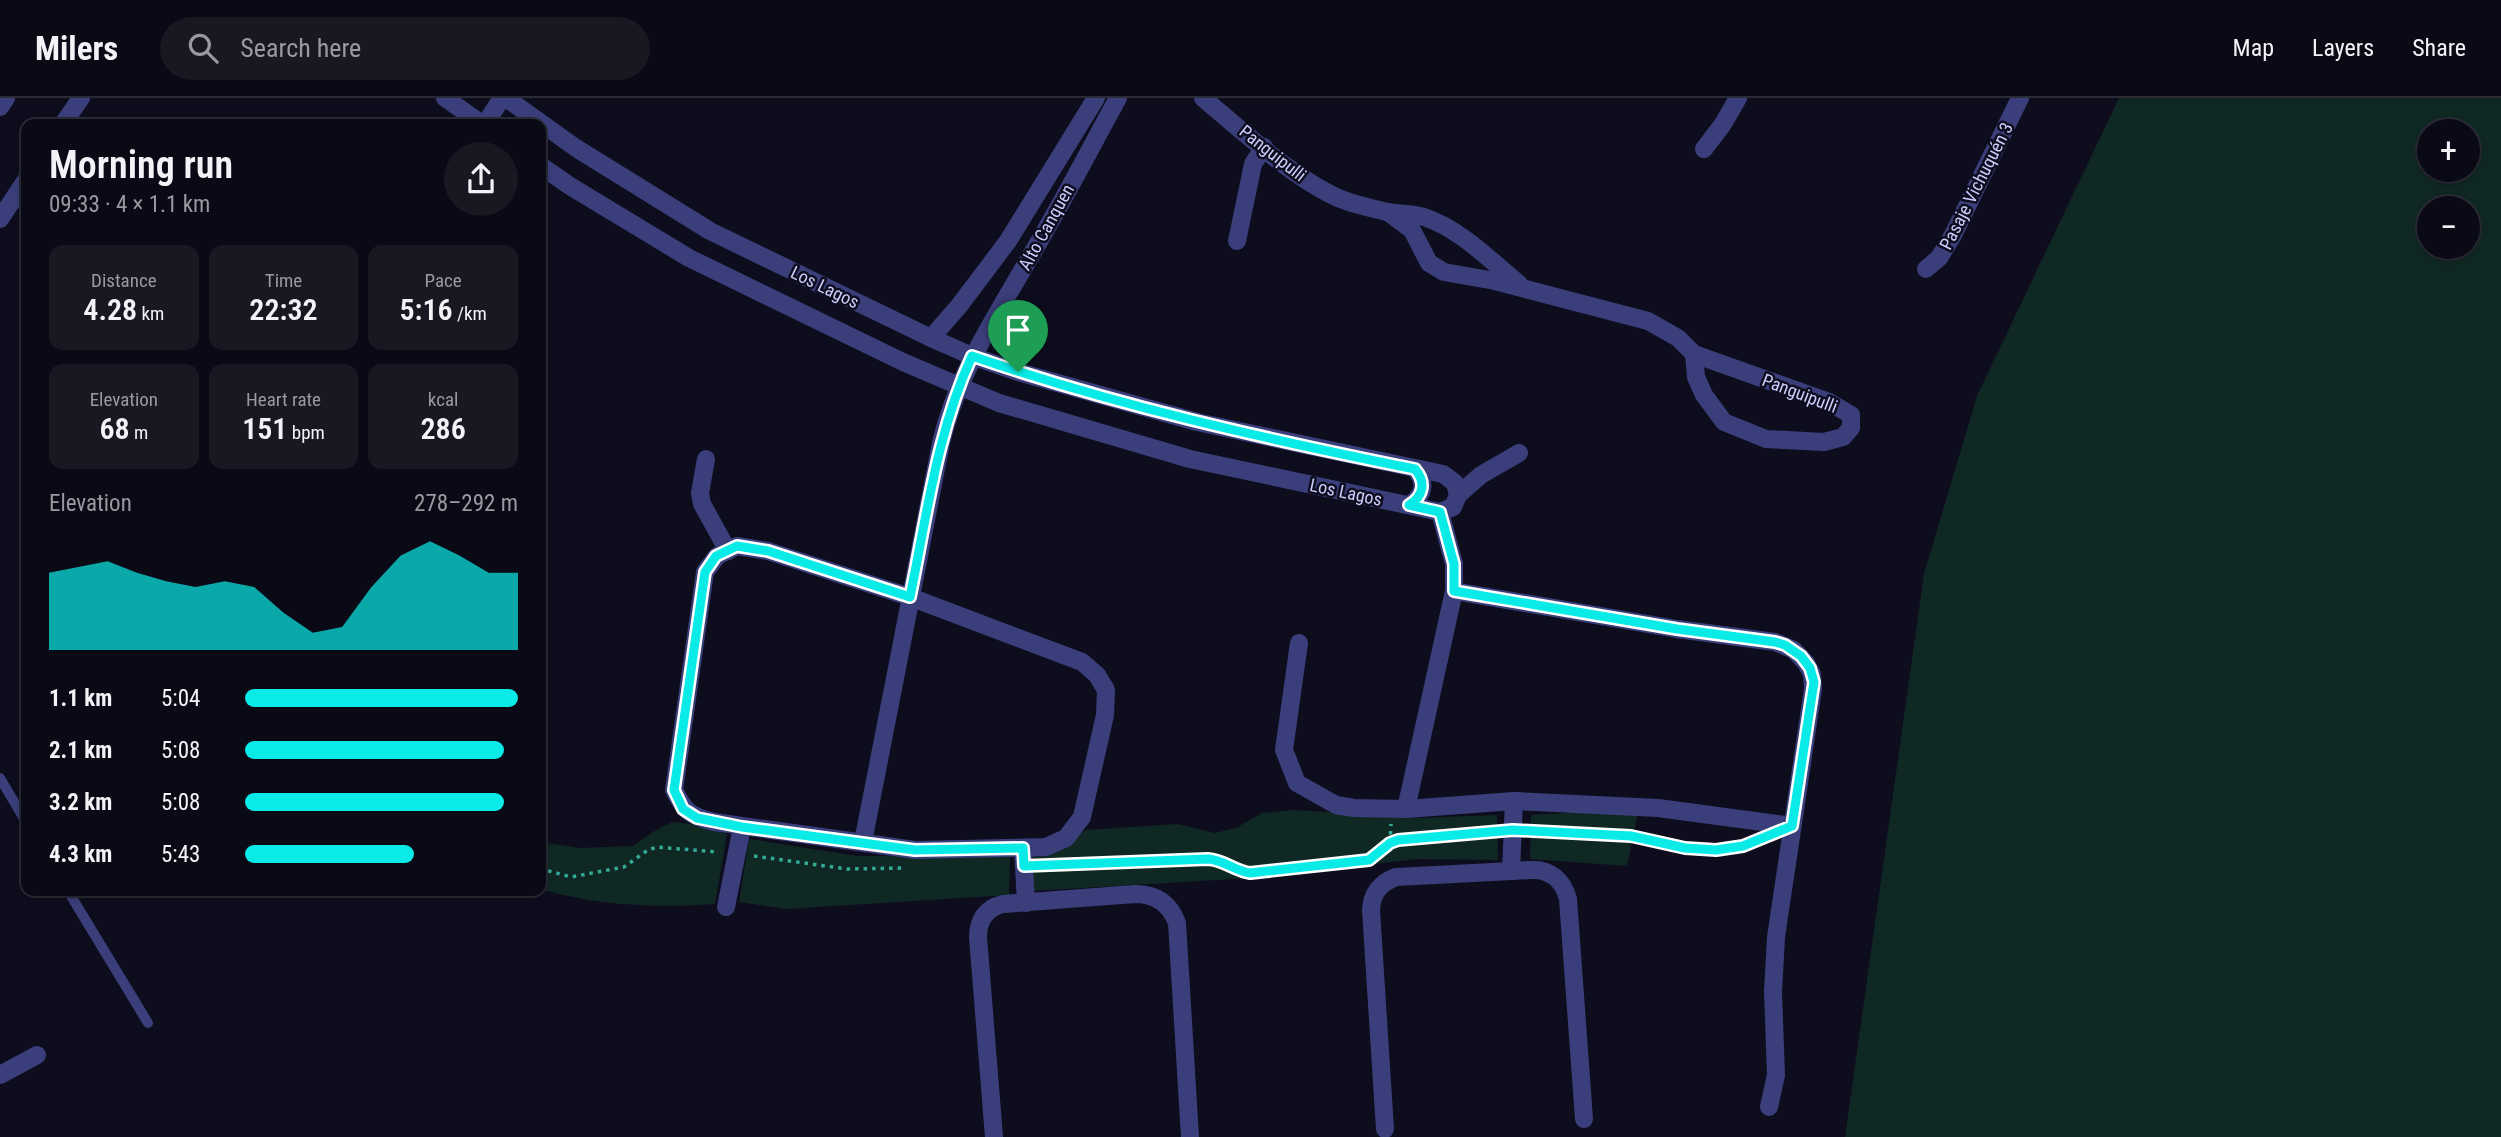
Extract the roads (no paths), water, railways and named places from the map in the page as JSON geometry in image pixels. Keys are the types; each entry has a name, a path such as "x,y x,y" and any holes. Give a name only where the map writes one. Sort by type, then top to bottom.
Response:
{"street":[{"path":"0,107 6,98"},
{"path":"67,119 81,98"},
{"path":"445,98 476,119"},
{"path":"487,119 504,98"},
{"name":"Los Lagos","path":"504,98 534,119"},
{"name":"Alto Canquen","path":"931,338 1009,241 1096,98"},
{"name":"Alto Canquen","path":"863,842 941,443 958,386 972,356 1118,98"},
{"name":"Panguipulli","path":"1203,98 1310,182 1338,198 1388,212 1422,216 1445,226 1468,241 1525,289"},
{"path":"1704,149 1738,98"},
{"name":"Pasaje Vichuquén 3","path":"1926,269 1939,258 1953,235 2020,98"},
{"name":"Los Lagos","path":"546,127 710,231 972,356 1018,372 1197,422 1443,474 1455,483 1458,495"},
{"path":"1237,241 1252,164 1264,147"},
{"name":"Los Lagos","path":"546,169 689,258 903,362 999,403 1190,459 1440,512"},
{"path":"0,219 21,188"},
{"name":"Panguipulli","path":"1388,212 1412,230 1429,262 1444,272 1525,289 1648,321 1678,338 1694,354 1829,402 1851,415 1851,428 1843,437 1824,442 1766,439 1724,422 1704,395 1696,377 1694,354"},
{"path":"1009,241 1032,254"},
{"path":"1406,809 1454,591 1454,564 1440,512 1453,507 1458,495 1481,475 1520,453"},
{"path":"706,459 700,493 702,504 727,551"},
{"path":"1409,505 1416,501 1422,491 1422,478 1415,469"},
{"path":"737,546 768,551 910,597 1082,662 1097,675 1106,690 1105,715 1082,817 1066,838 1024,857 915,850 742,827 697,818 683,809 674,790 705,572 716,556 727,551 737,546"},
{"path":"1454,591 1775,642 1794,650 1810,668 1814,682 1775,951 1773,1005 1776,1075 1769,1107"},
{"path":"1299,643 1284,751 1297,783 1336,805 1406,809 1514,801 1658,808 1792,826"},
{"path":"1511,871 1514,801"},
{"path":"726,906 742,827"},
{"path":"1024,857 1026,903"},
{"path":"1385,1129 1371,910 1376,891 1396,877 1511,871 1545,872 1558,879 1566,891 1584,1119"},
{"path":"994,1137 978,928 981,920 991,908 1003,904 1145,894 1169,907 1179,932 1190,1137"},
{"path":"0,1075 37,1055"}],"lane":[{"path":"0,778 21,814"},
{"path":"71,896 148,1023"}]}
